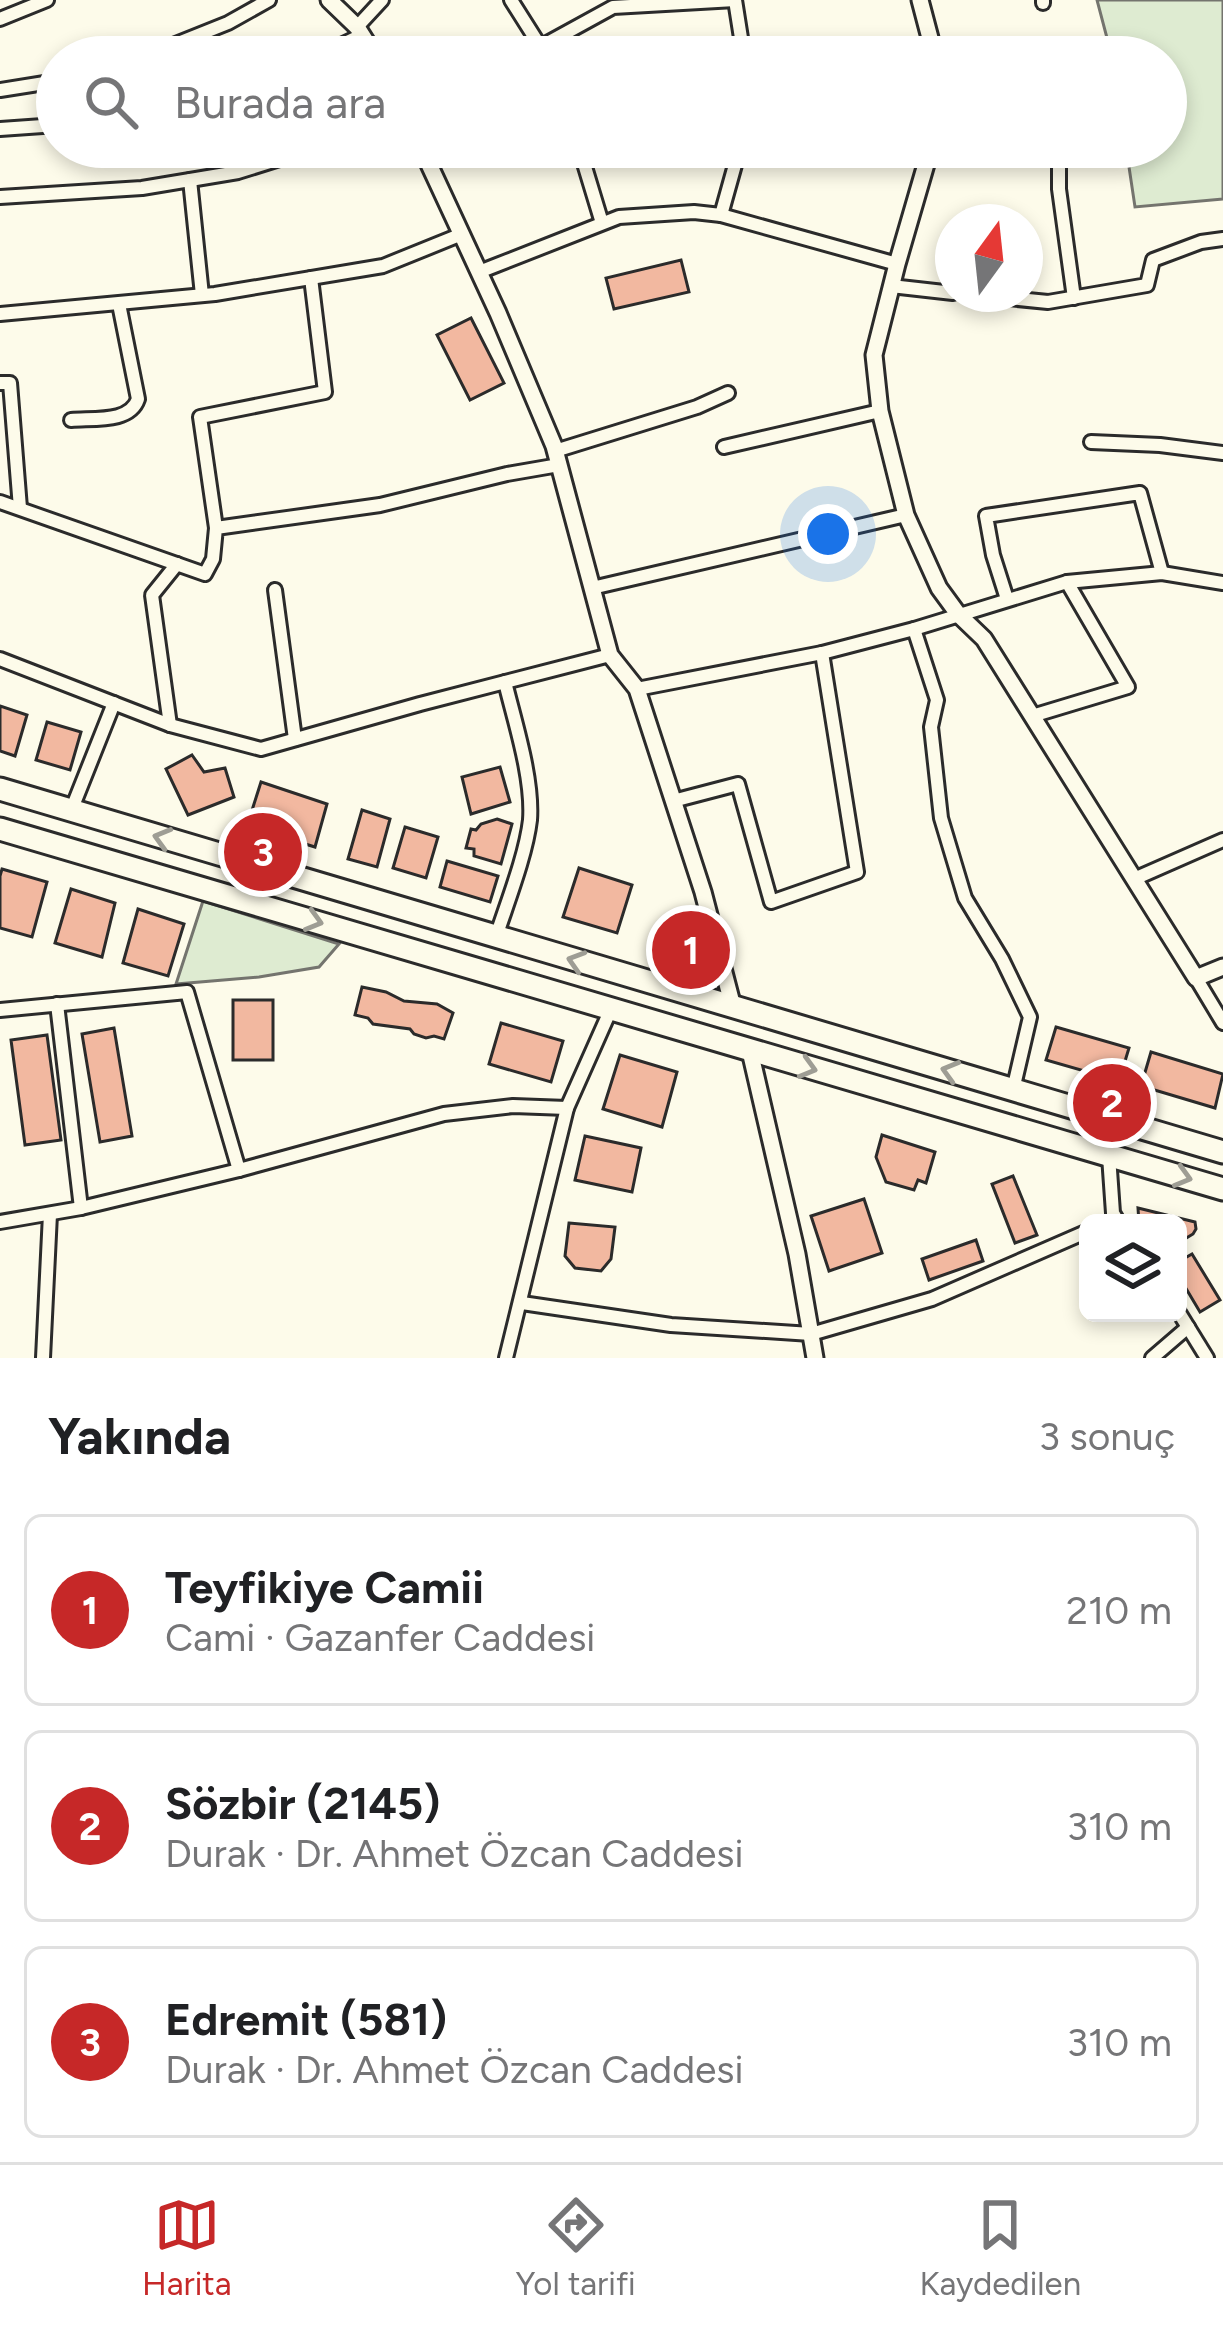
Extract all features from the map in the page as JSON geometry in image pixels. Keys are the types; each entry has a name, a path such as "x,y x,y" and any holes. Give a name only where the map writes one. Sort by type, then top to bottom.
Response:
{"main road":[{"path":"0,789 1223,1152"},
{"path":"0,829 1223,1189"}],"street":[{"path":"0,19 47,0"},
{"path":"194,36 269,0"},
{"path":"328,0 363,36"},
{"path":"352,36 382,0"},
{"path":"511,0 535,36"},
{"path":"568,36 613,7 735,0 741,36"},
{"path":"920,0 929,36"},
{"path":"0,90 36,84"},
{"path":"0,129 36,126"},
{"path":"0,197 142,188 251,168"},
{"path":"431,168 557,458 610,656 637,689 703,892 733,1007"},
{"path":"585,168 602,223"},
{"path":"721,214 734,168"},
{"path":"925,168 874,355 880,411 906,515 939,588 984,639 1223,1023"},
{"path":"1059,168 1074,298"},
{"path":"190,180 202,296"},
{"path":"479,272 619,217 694,212 721,214 897,264"},
{"path":"0,314 202,296 383,266 461,235"},
{"path":"1043,302 1147,285 1153,260 1223,239"},
{"path":"0,502 205,574 213,559 216,528 200,416 326,392 311,278"},
{"path":"892,286 935,290"},
{"path":"71,420 120,416 137,406 118,304"},
{"path":"0,383 10,382 20,508"},
{"path":"216,528 380,505 507,474 728,393"},
{"path":"724,447 880,411"},
{"path":"1091,442 1223,453"},
{"path":"1006,599 986,516 1140,493 1162,573"},
{"path":"592,589 906,515"},
{"path":"170,725 152,595 177,564"},
{"path":"637,689 822,653 1067,582 1162,573 1223,583"},
{"path":"1032,716 1128,687 1067,582"},
{"path":"275,590 296,739"},
{"path":"914,629 937,700 931,727 941,818 965,898 1002,958 1030,1017 1013,1090"},
{"path":"674,801 739,784 771,902 857,872 822,653"},
{"path":"0,658 170,725 261,748 610,656"},
{"path":"496,937 530,824 521,748 505,682"},
{"path":"71,811 115,704"},
{"path":"1134,879 1223,840"},
{"path":"1196,978 1223,967"},
{"path":"0,1010 187,992 239,1170"},
{"path":"57,1004 81,1208"},
{"path":"506,1358 568,1108 611,1009"},
{"path":"750,1051 797,1253 815,1358"},
{"path":"0,1222 239,1170 445,1114 513,1106 568,1108"},
{"path":"1109,1156 1112,1214"},
{"path":"43,1358 50,1214"},
{"path":"522,1303 671,1325 811,1334 932,1299 1079,1236"},
{"path":"1186,1322 1207,1358"},
{"path":"1153,1358 1189,1327"}],"green space":[{"path":"1097,0 1223,0 1223,199 1135,207 1129,168 1187,168 1187,36 1106,36"},
{"path":"203,901 339,944 319,967 176,984"}],"building":[{"path":"681,260 689,292 614,309 606,278"},
{"path":"471,318 504,383 470,400 437,335"},
{"path":"0,706 27,715 15,756 0,751"},
{"path":"47,722 81,732 70,770 36,760"},
{"path":"192,755 204,772 225,768 234,797 188,815 166,769"},
{"path":"500,767 510,802 471,814 462,777"},
{"path":"261,782 327,804 315,847 247,826"},
{"path":"362,810 390,819 377,867 348,859"},
{"path":"497,819 512,824 501,864 474,856 474,849 466,848 471,829"},
{"path":"405,827 438,837 426,878 393,868"},
{"path":"447,861 498,876 490,902 440,887"},
{"path":"579,868 632,885 617,933 563,917"},
{"path":"2,869 47,882 32,937 0,928"},
{"path":"71,889 115,903 102,957 55,943"},
{"path":"138,909 184,924 168,976 123,963"},
{"path":"705,930 708,967 676,970 673,932"},
{"path":"362,987 404,1001 437,1004 453,1013 444,1039 373,1024 355,1015"},
{"path":"233,1000 273,1000 273,1060 233,1060"},
{"path":"501,1023 563,1041 551,1082 489,1064"},
{"path":"1056,1027 1129,1048 1119,1081 1046,1060"},
{"path":"114,1028 132,1136 100,1142 82,1034"},
{"path":"47,1035 61,1140 25,1145 11,1040"},
{"path":"1151,1052 1223,1074 1215,1108 1141,1086"},
{"path":"620,1055 677,1072 662,1127 603,1109"},
{"path":"882,1135 935,1152 926,1183 918,1180 914,1190 886,1182 876,1157"},
{"path":"585,1136 641,1148 632,1192 575,1180"},
{"path":"1013,1176 1037,1235 1015,1243 992,1184"},
{"path":"864,1199 882,1253 829,1271 811,1216"},
{"path":"1187,1220 1195,1222 1193,1234 1187,1238"},
{"path":"569,1223 615,1227 611,1259 601,1271 575,1268 565,1256"},
{"path":"976,1240 983,1261 929,1280 922,1259"},
{"path":"1192,1254 1220,1300 1200,1312 1187,1290 1187,1257"}],"place":[{"name":"Edremit (581)","path":"263,852"},
{"name":"Teyfikiye Camii","path":"691,950"},
{"name":"Sözbir (2145)","path":"1112,1103"}]}
